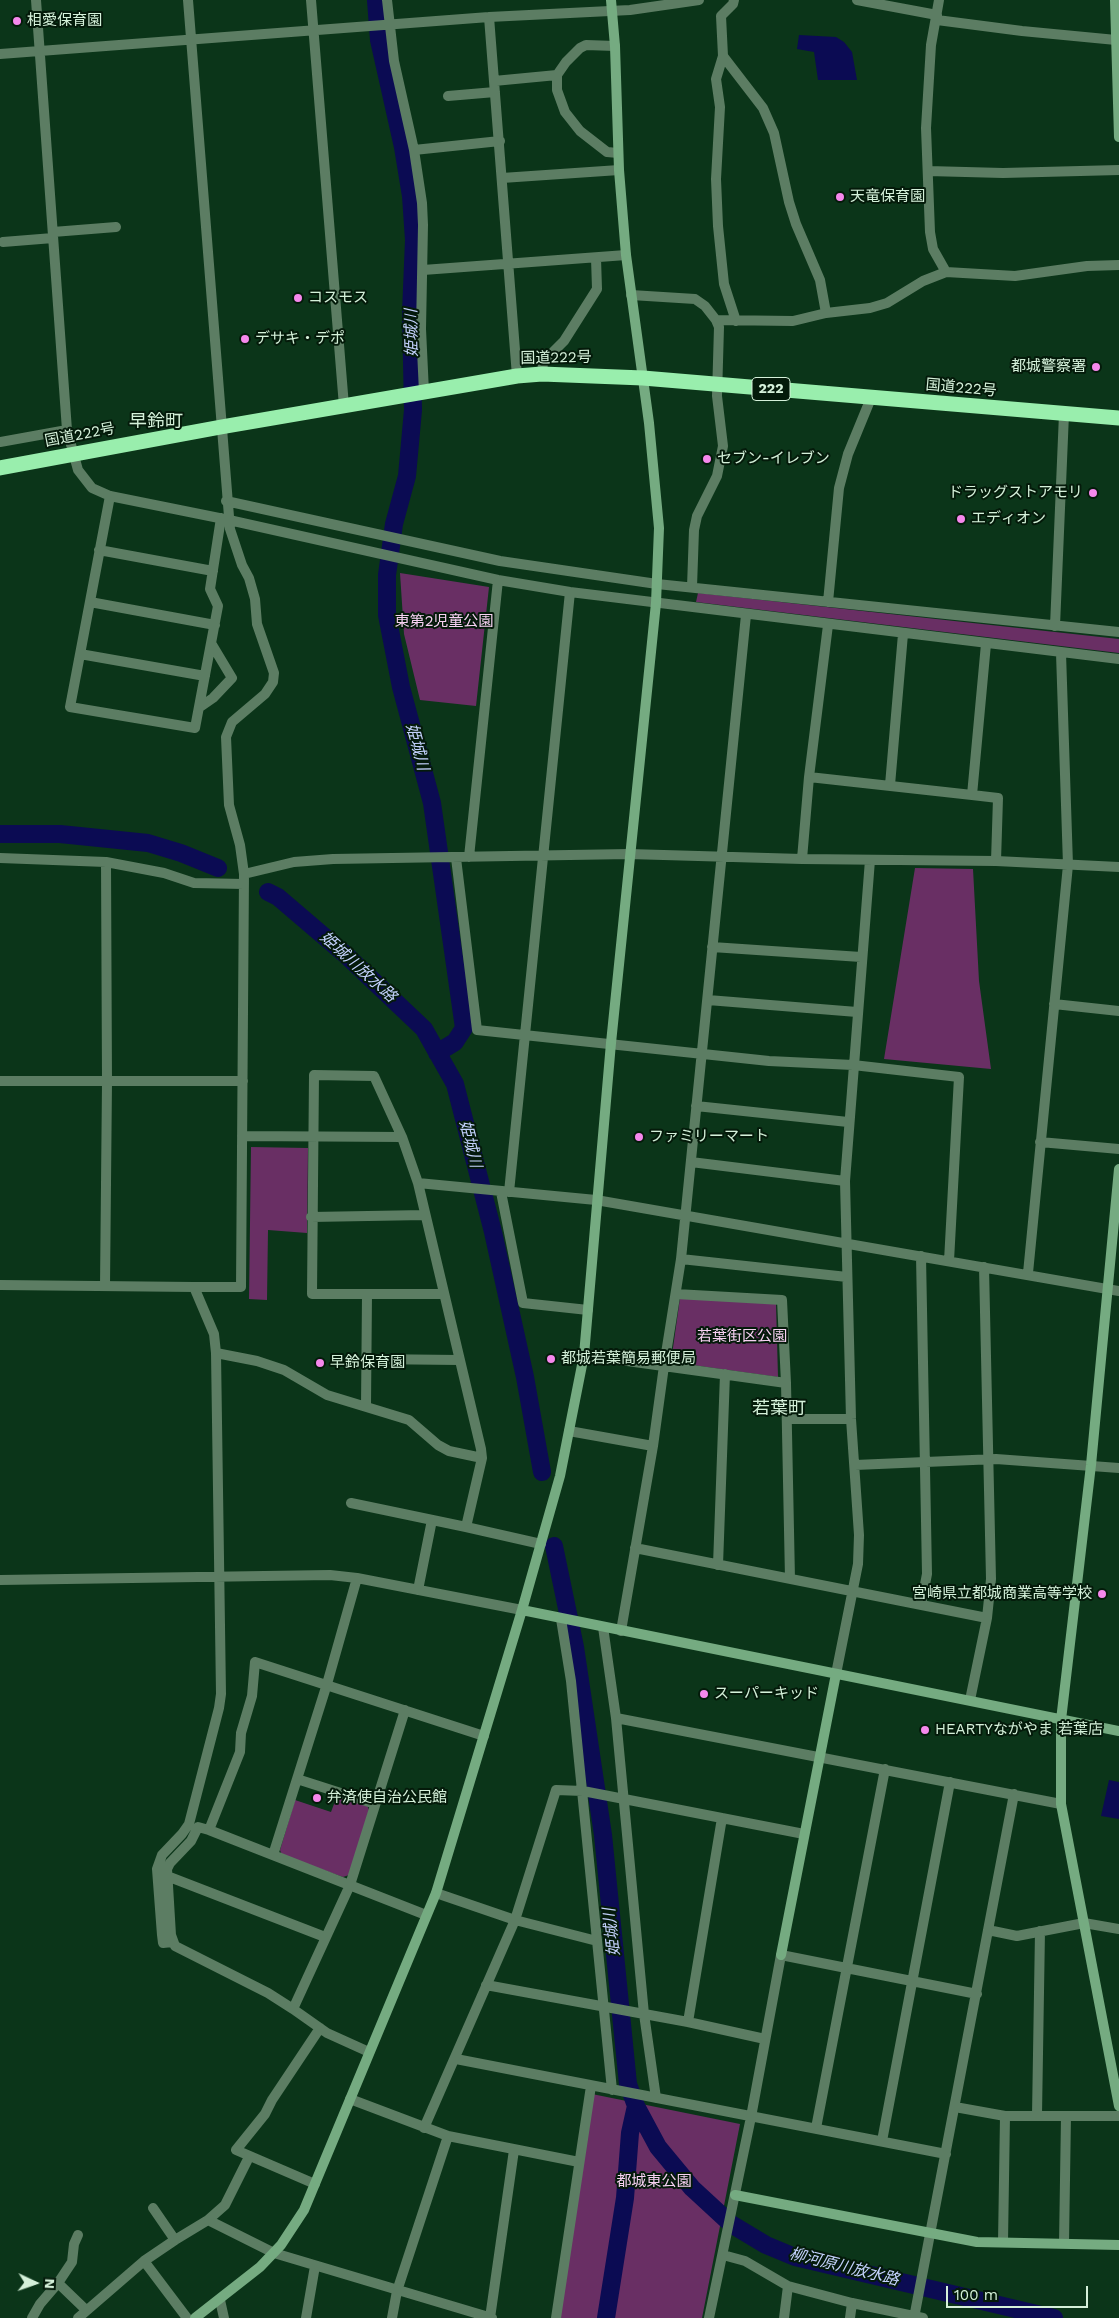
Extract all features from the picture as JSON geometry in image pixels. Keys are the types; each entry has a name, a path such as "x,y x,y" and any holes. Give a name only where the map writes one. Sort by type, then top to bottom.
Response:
{"highway":[{"name":"国道222号","path":"0,468 220,427 517,376 542,374 642,378 1119,418"}],"street":[{"path":"36,0 67,430 78,470 92,488 110,496 225,519 498,580 570,592 746,615 1119,659"},
{"path":"110,496 70,706 195,728 218,606 210,589 225,519 226,500 188,0"},
{"path":"311,0 344,406"},
{"path":"387,0 394,61 414,150 423,225 421,329 424,392"},
{"path":"0,54 373,26 612,5 630,10 699,0"},
{"path":"734,0 733,4 721,16 723,56 716,79 720,107 716,179 718,226 724,284 736,321"},
{"path":"857,0 937,17 1022,31 1117,34"},
{"path":"938,0 937,17 931,45 928,89 928,171 930,232 933,249 946,272"},
{"path":"1115,0 1119,137"},
{"path":"195,2318 220,2300 274,2253 292,2230 315,2184 436,1893 522,1610 560,1476 584,1355 596,1200 629,854 656,603 659,528 656,479 626,254 618,153 612,5"},
{"path":"489,16 517,376"},
{"path":"615,46 586,45 580,48 566,62 557,75 557,90 560,101 580,131 607,152 618,153"},
{"path":"723,56 763,108 774,133 789,202 796,224 820,280 826,314"},
{"path":"494,81 557,75"},
{"path":"448,96 495,92"},
{"path":"414,150 500,141"},
{"path":"502,178 619,170"},
{"path":"928,171 1003,173 1119,170"},
{"path":"3,242 116,227"},
{"path":"423,270 596,258 626,254"},
{"path":"542,374 543,362 564,341 597,289 596,258"},
{"path":"716,320 793,321 870,308 887,303 923,281 946,272 1015,276 1087,266 1119,265"},
{"path":"631,295 696,299 705,306 719,327 717,384 723,446 717,476 697,516 694,530 692,587"},
{"path":"828,602 839,488 848,454 871,398"},
{"path":"1055,626 1064,414"},
{"path":"0,442 67,430"},
{"path":"226,500 500,562 656,584 1119,632"},
{"path":"0,1285 241,1287 244,879 240,845 229,805 226,737 232,722 265,694 273,682 274,673 257,624 255,599 249,578 225,519"},
{"path":"100,550 213,571"},
{"path":"469,857 498,580"},
{"path":"570,592 524,1033 505,1192 523,1303 588,1310"},
{"path":"90,602 214,625"},
{"path":"621,1631 653,1446 681,1259 746,615"},
{"path":"802,859 809,777 828,625"},
{"path":"890,785 903,634"},
{"path":"200,707 213,698 232,678 211,643"},
{"path":"972,795 986,644"},
{"path":"1028,1273 1068,865 1061,653"},
{"path":"80,654 205,676"},
{"path":"809,777 998,798 996,862"},
{"path":"0,858 106,862 164,872 194,883 244,879 310,860 629,854 996,862 1119,867"},
{"path":"451,858 477,1030 524,1033 769,1061 853,1066 960,1077 949,1261"},
{"path":"710,2318 751,2117 804,1834 858,1564 859,1535 852,1419 845,1181 848,1122 870,860"},
{"path":"105,1286 107,1082 106,862"},
{"path":"712,947 861,957"},
{"path":"708,1000 857,1012"},
{"path":"1054,1004 1119,1010"},
{"path":"443,1294 312,1294 311,1218 314,1075 374,1076 402,1137 418,1183 482,1458 466,1527"},
{"path":"0,1081 243,1081"},
{"path":"696,1106 848,1122"},
{"path":"242,1136 402,1137"},
{"path":"1040,1142 1119,1149"},
{"path":"690,1162 845,1181"},
{"path":"1119,1169 1106,1288 1091,1465 1061,1720 1061,1804 1119,2106"},
{"path":"418,1183 596,1200 686,1217 1028,1273 1119,1291"},
{"path":"311,1218 424,1215"},
{"path":"921,1256 927,1574 921,1605"},
{"path":"681,1259 847,1277"},
{"path":"970,1700 987,1618 991,1579 990,1460 984,1267"},
{"path":"172,1942 164,1943 162,1935 157,1869 162,1855 189,1824 219,1708 220,1576 216,1352 214,1334 194,1287"},
{"path":"366,1406 367,1294"},
{"path":"676,1294 782,1300 786,1383 790,1579"},
{"path":"216,1352 257,1361 284,1370 327,1395 409,1420 438,1445 449,1451 482,1458"},
{"path":"584,1355 786,1383"},
{"path":"367,1359 459,1360"},
{"path":"718,1564 725,1374"},
{"path":"787,1419 852,1419"},
{"path":"569,1431 653,1446"},
{"path":"855,1465 925,1464 990,1460 1119,1468"},
{"path":"351,1503 541,1544"},
{"path":"418,1590 432,1520"},
{"path":"635,1548 987,1618"},
{"path":"0,1580 330,1575 357,1578 1119,1731"},
{"path":"274,1855 327,1684 357,1578"},
{"path":"564,1620 583,1791 603,2006 614,2090"},
{"path":"602,1626 616,1718 622,1800 651,2097"},
{"path":"209,1830 240,1752 241,1733 252,1696 255,1662 484,1736"},
{"path":"293,2009 350,1885 405,1710"},
{"path":"616,1718 1061,1804"},
{"path":"816,2128 885,1770"},
{"path":"297,1780 375,1804"},
{"path":"882,2141 950,1782"},
{"path":"424,2128 456,2059 515,1920 556,1790 583,1791 804,1834"},
{"path":"722,2255 745,2261 788,2286 852,2303 917,2316 1014,1794"},
{"path":"688,2022 722,1818"},
{"path":"369,2052 320,2028 268,1993 176,1946 172,1942 167,1876 170,1863 191,1841 198,1827 426,1915"},
{"path":"167,1876 325,1937"},
{"path":"436,1893 515,1920 597,1941"},
{"path":"988,1930 1017,1936 1084,1923 1119,1928"},
{"path":"1037,2115 1040,1931"},
{"path":"781,1955 977,1994"},
{"path":"486,1985 688,2022 765,2039"},
{"path":"315,2184 236,2150 265,2114 272,2100 320,2028"},
{"path":"456,2059 946,2154"},
{"path":"556,2318 591,2086"},
{"path":"350,2099 448,2136 579,2162"},
{"path":"955,2107 1006,2116 1119,2116"},
{"path":"1003,2242 1006,2116"},
{"path":"1064,2243 1066,2116"},
{"path":"392,2318 397,2291 448,2136"},
{"path":"208,2220 274,2253 490,2318 514,2150"},
{"path":"78,2318 144,2261 208,2220 225,2205 249,2157"},
{"path":"734,2195 977,2242 1119,2245"},
{"path":"153,2208 175,2240"},
{"path":"32,2318 40,2304 58,2283 72,2262 74,2244 78,2235"},
{"path":"144,2261 187,2318"},
{"path":"306,2318 314,2266"},
{"path":"58,2283 86,2310"},
{"path":"784,2318 788,2286"},
{"path":"220,2300 224,2318"},
{"path":"850,2318 852,2303"}],"green space":[{"name":"東第2児童公園","path":"400,573 489,587 476,706 420,700 404,634"},
{"path":"698,593 1119,639 1119,653 696,602"},
{"path":"915,868 973,869 979,981 991,1069 884,1059"},
{"path":"251,1147 308,1148 307,1233 268,1230 267,1300 249,1299"},
{"name":"若葉街区公園","path":"680,1298 776,1304 778,1377 671,1362"},
{"path":"337,1796 367,1805 369,1810 349,1875 343,1877 282,1855 280,1850 295,1800 331,1812"},
{"name":"都城東公園","path":"592,2094 740,2124 702,2318 560,2318"}],"shaded area":[{"path":"799,35 836,37 844,42 852,52 857,80 818,80 814,52 797,49"},
{"path":"1109,1780 1119,1782 1119,1819 1101,1816"}],"waterway":[{"name":"姫城川","path":"376,0 379,40 403,147 411,196 414,240 411,313 413,410 407,476 394,524 387,575 387,615 401,687 432,803 464,1028 455,1042 437,1053"},
{"name":"姫城川放水路","path":"0,834 60,834 148,843 181,853 218,868"},
{"name":"姫城川","path":"268,892 278,897 347,956 424,1029 455,1084 493,1232 525,1377 542,1472"},
{"name":"姫城川","path":"554,1546 575,1647 603,1835 628,2084 636,2106 658,2147 692,2188 731,2224 766,2245 795,2257 1054,2318"},
{"name":"姫城川","path":"606,2318 625,2198 630,2133 636,2106"}],"place":[{"name":"相愛保育園","path":"17,21"},
{"name":"天竜保育園","path":"840,197"},
{"name":"コスモス","path":"298,298"},
{"name":"デサキ・デポ","path":"245,339"},
{"name":"都城警察署","path":"1096,367"},
{"name":"セブン-イレブン","path":"707,459"},
{"name":"ドラッグストアモリ","path":"1093,493"},
{"name":"エディオン","path":"961,519"},
{"name":"ファミリーマート","path":"639,1137"},
{"name":"都城若葉簡易郵便局","path":"551,1359"},
{"name":"早鈴保育園","path":"320,1363"},
{"name":"宮崎県立都城商業高等学校","path":"1102,1594"},
{"name":"スーパーキッド","path":"704,1694"},
{"name":"HEARTYながやま 若葉店","path":"925,1730"},
{"name":"弁済使自治公民館","path":"317,1798"}],"district":[{"name":"早鈴町","path":"156,422"},
{"name":"若葉町","path":"779,1409"}],"water label":[{"name":"柳河原川放水路","path":"844,2267"}]}
